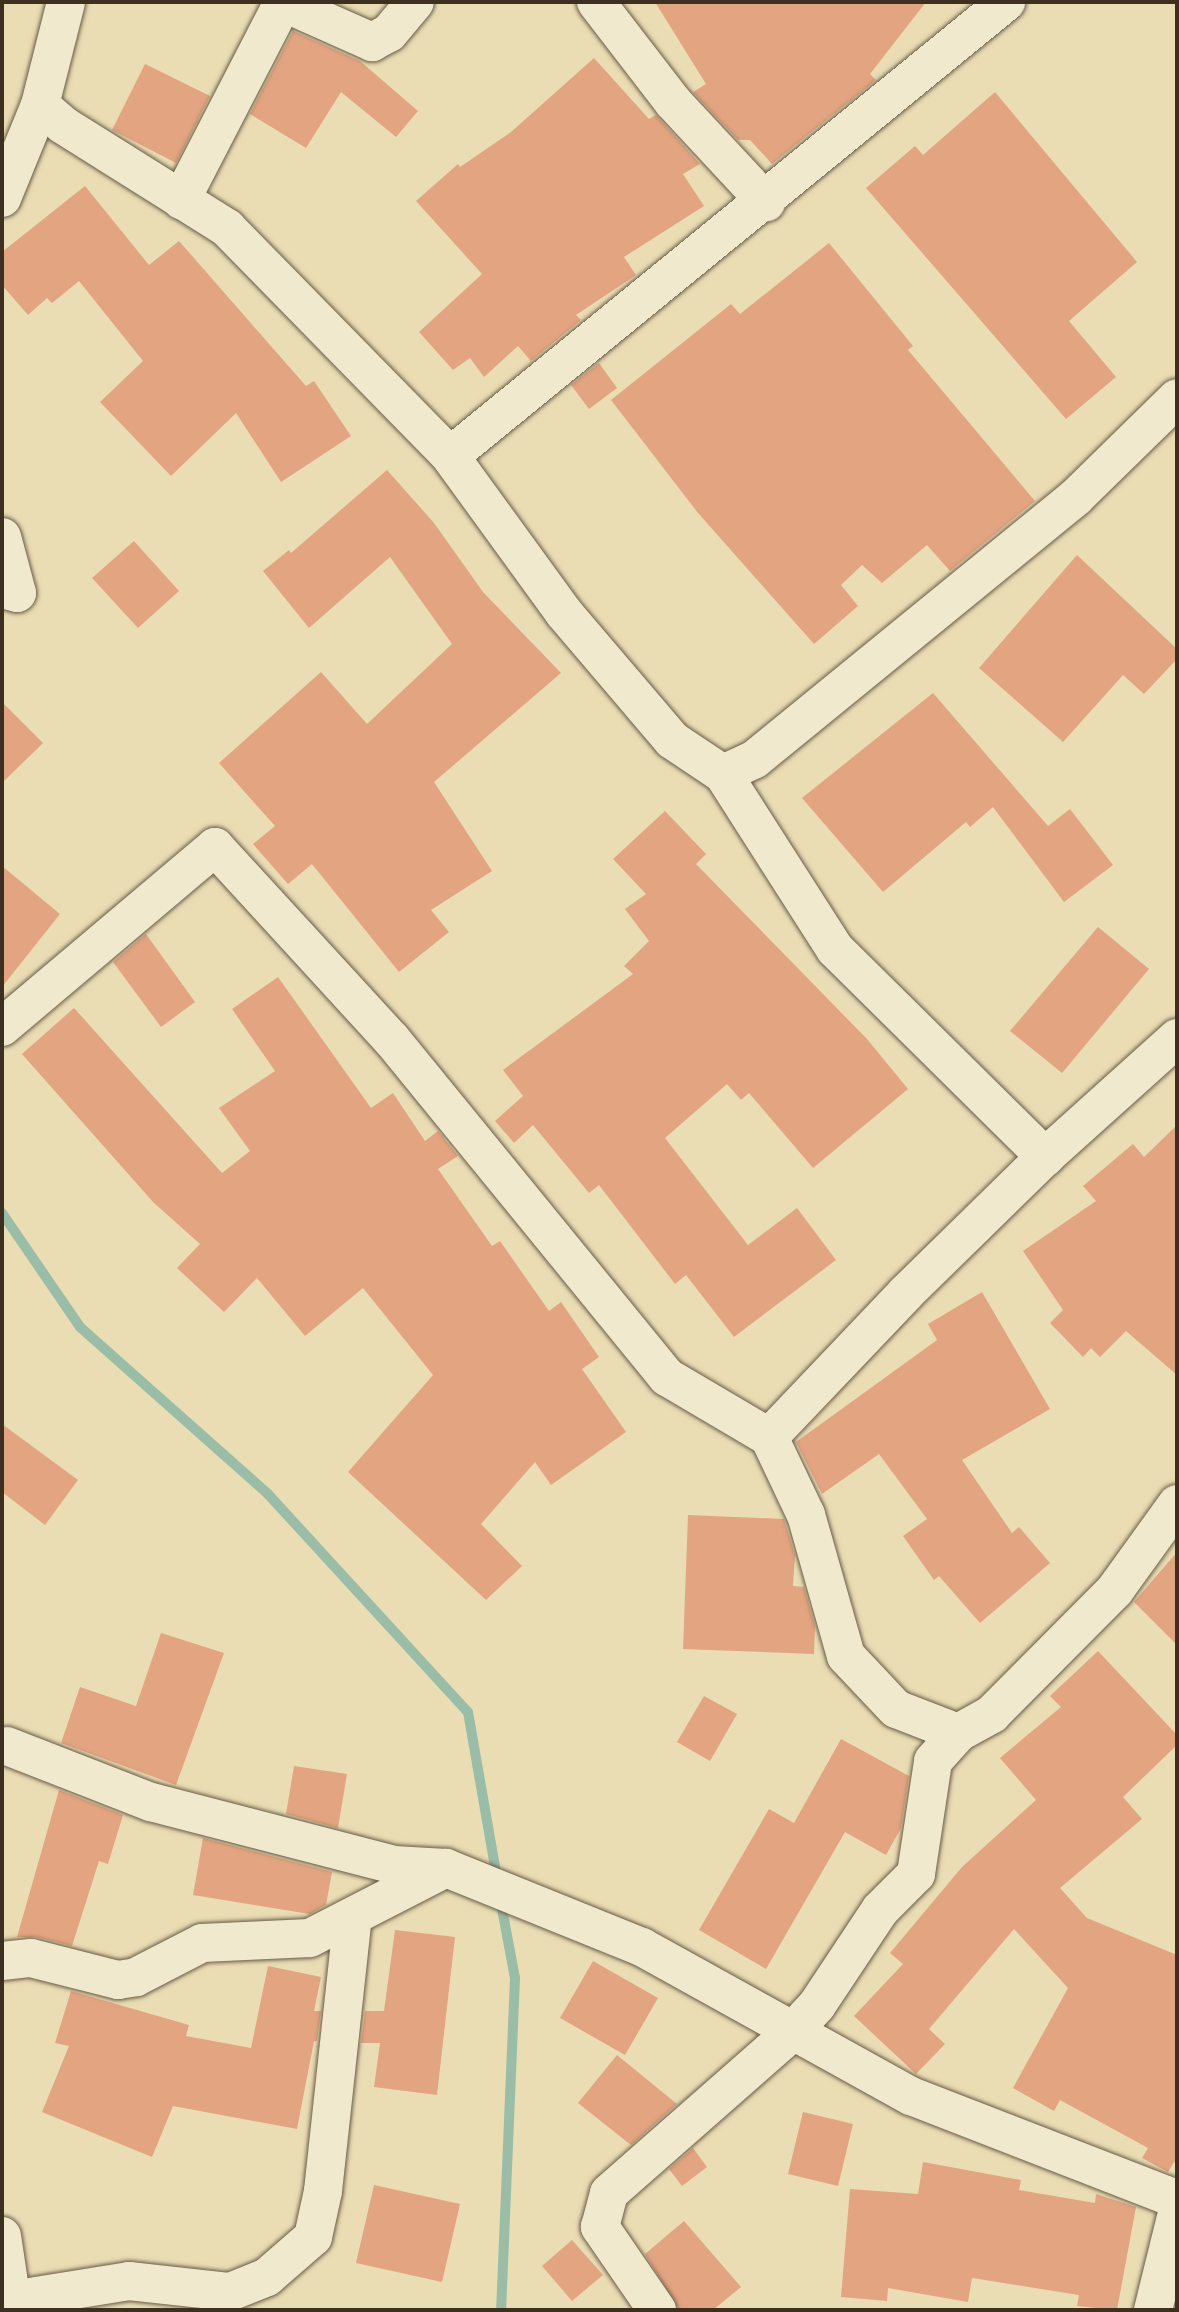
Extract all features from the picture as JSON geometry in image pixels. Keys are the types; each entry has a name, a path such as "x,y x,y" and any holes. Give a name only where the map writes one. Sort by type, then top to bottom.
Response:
{"street":[{"path":"2,198 40,105 66,2"},
{"path":"181,200 280,8 291,6 372,42 389,33 415,2"},
{"path":"450,456 766,202 1006,2"},
{"path":"610,5 673,102 766,202"},
{"path":"40,105 63,125 227,228 450,456 564,613 671,740 723,775 835,949 1045,1157"},
{"path":"723,775 755,759 1076,497 1177,398"},
{"path":"2,537 17,593 2,589"},
{"path":"2,1027 215,847 392,1040 667,1377 769,1437 806,1515 846,1656 897,1709 958,1733"},
{"path":"769,1437 906,1293 1045,1157 1177,1038"},
{"path":"657,2310 600,2227 609,2193 791,2033 817,2005 880,1910 916,1874 933,1761 958,1733 992,1714 1115,1590 1177,1504"},
{"path":"3,1750 151,1802 394,1865 446,1868 642,1947 791,2033 911,2096 1177,2199"},
{"path":"2,1961 31,1958 118,1980 136,1977 202,1943 310,1938 446,1868"},
{"path":"2,2236 9,2293 130,2281 230,2292 267,2277 313,2237 323,2190 352,1917"},
{"path":"1153,2310 1177,2213"}],"building":[{"path":"655,2 926,2 870,74 876,80 772,164 750,140 738,140 693,92 706,84"},
{"path":"293,31 360,61 418,111 396,137 341,92 306,148 250,114"},
{"path":"594,58 649,119 656,115 700,164 683,174 704,206 624,257 636,275 576,315 581,320 531,361 518,346 484,377 470,358 453,370 419,332 482,274 416,201 458,164 460,167 511,132"},
{"path":"145,64 210,96 176,163 112,130"},
{"path":"995,92 1137,262 1069,321 1116,377 1066,419 866,188 915,146 923,155"},
{"path":"85,186 149,265 179,241 306,386 314,381 351,436 281,482 236,413 171,476 100,402 143,361 79,281 52,303 47,298 28,315 2,285 2,252"},
{"path":"829,243 913,346 908,350 1035,501 950,571 927,545 882,583 862,565 841,585 858,606 814,644 698,513 611,400 731,304 740,314"},
{"path":"599,363 617,388 589,409 571,385"},
{"path":"387,470 434,523 483,592 561,673 434,782 492,871 431,910 449,932 399,972 312,864 288,884 253,844 275,826 219,763 321,672 367,724 452,644 390,557 309,628 263,571 289,550 291,553"},
{"path":"134,541 179,591 138,628 92,578"},
{"path":"1077,555 1177,649 1177,659 1144,694 1123,675 1063,742 979,668"},
{"path":"933,693 1048,826 1070,809 1113,865 1064,902 993,807 970,827 966,822 883,892 802,798"},
{"path":"2,702 43,743 2,783"},
{"path":"665,811 706,854 696,864 867,1039 908,1089 813,1168 749,1093 741,1100 727,1084 665,1138 748,1245 797,1208 836,1260 734,1337 686,1275 675,1284 599,1185 589,1193 533,1125 514,1143 495,1121 523,1096 503,1070 633,974 624,966 649,941 625,909 646,894 613,859"},
{"path":"2,866 60,914 2,987"},
{"path":"1098,927 1149,969 1062,1073 1010,1031"},
{"path":"146,934 195,1002 161,1027 113,962"},
{"path":"278,977 371,1108 393,1093 425,1141 438,1131 458,1156 438,1169 492,1246 500,1241 549,1311 561,1302 599,1357 582,1369 626,1432 551,1485 535,1462 481,1524 522,1566 486,1600 348,1472 433,1375 363,1288 305,1336 257,1278 224,1312 177,1268 200,1244 153,1202 22,1054 74,1008 222,1173 250,1151 219,1108 275,1071 232,1009"},
{"path":"1177,1125 1177,1375 1126,1331 1100,1357 1091,1348 1083,1357 1050,1323 1063,1310 1023,1251 1096,1201 1083,1186 1133,1144 1144,1157"},
{"path":"982,1292 1050,1409 962,1460 1012,1533 1019,1527 1050,1563 980,1623 939,1576 934,1580 903,1536 927,1519 879,1454 822,1494 796,1442 937,1340 928,1324"},
{"path":"2,1424 78,1480 45,1525 2,1492"},
{"path":"688,1515 784,1519 795,1555 793,1586 804,1587 815,1626 814,1654 683,1649"},
{"path":"1177,1552 1177,1645 1134,1602"},
{"path":"161,1633 224,1653 176,1785 61,1743 80,1687 136,1706"},
{"path":"1098,1651 1177,1735 1177,1745 1123,1797 1142,1819 1060,1888 1087,1918 1177,1955 1177,2164 1174,2162 1168,2172 1142,2158 1148,2148 1060,2100 1054,2111 1013,2088 1068,1988 1014,1929 929,2029 945,2044 916,2074 854,2016 903,1964 890,1953 962,1867 1036,1800 1000,1758 1061,1707 1050,1696"},
{"path":"704,1696 737,1714 710,1761 677,1742"},
{"path":"841,1739 909,1776 901,1828 886,1855 845,1832 766,1969 699,1930 769,1809 794,1823"},
{"path":"294,1766 347,1774 338,1828 286,1814"},
{"path":"59,1790 123,1815 108,1864 99,1861 72,1946 36,1937 17,1937"},
{"path":"203,1838 332,1872 326,1905 310,1914 193,1895"},
{"path":"395,1930 455,1937 437,2095 374,2087 380,2043 361,2043 365,2011 384,2011"},
{"path":"593,1961 658,1998 625,2055 560,2018"},
{"path":"268,1966 321,1977 314,2011 321,2011 317,2041 314,2041 297,2129 173,2106 152,2157 42,2112 69,2046 55,2043 71,1991 189,2025 186,2036 251,2048"},
{"path":"617,2055 677,2104 631,2145 578,2103"},
{"path":"803,2112 853,2124 838,2186 788,2174"},
{"path":"693,2148 707,2167 682,2186 669,2169"},
{"path":"923,2162 1021,2180 1019,2190 1095,2203 1096,2194 1136,2207 1117,2310 1077,2306 1079,2295 972,2278 968,2302 888,2288 887,2301 841,2297 850,2189 918,2194"},
{"path":"374,2185 460,2204 442,2282 356,2263"},
{"path":"684,2221 741,2287 713,2310 679,2310 645,2254"},
{"path":"572,2240 603,2275 572,2301 542,2266"}],"waterway":[{"path":"2,1213 80,1327 267,1493 468,1712 497,1879"},
{"path":"500,1898 515,1978 501,2310"}]}
